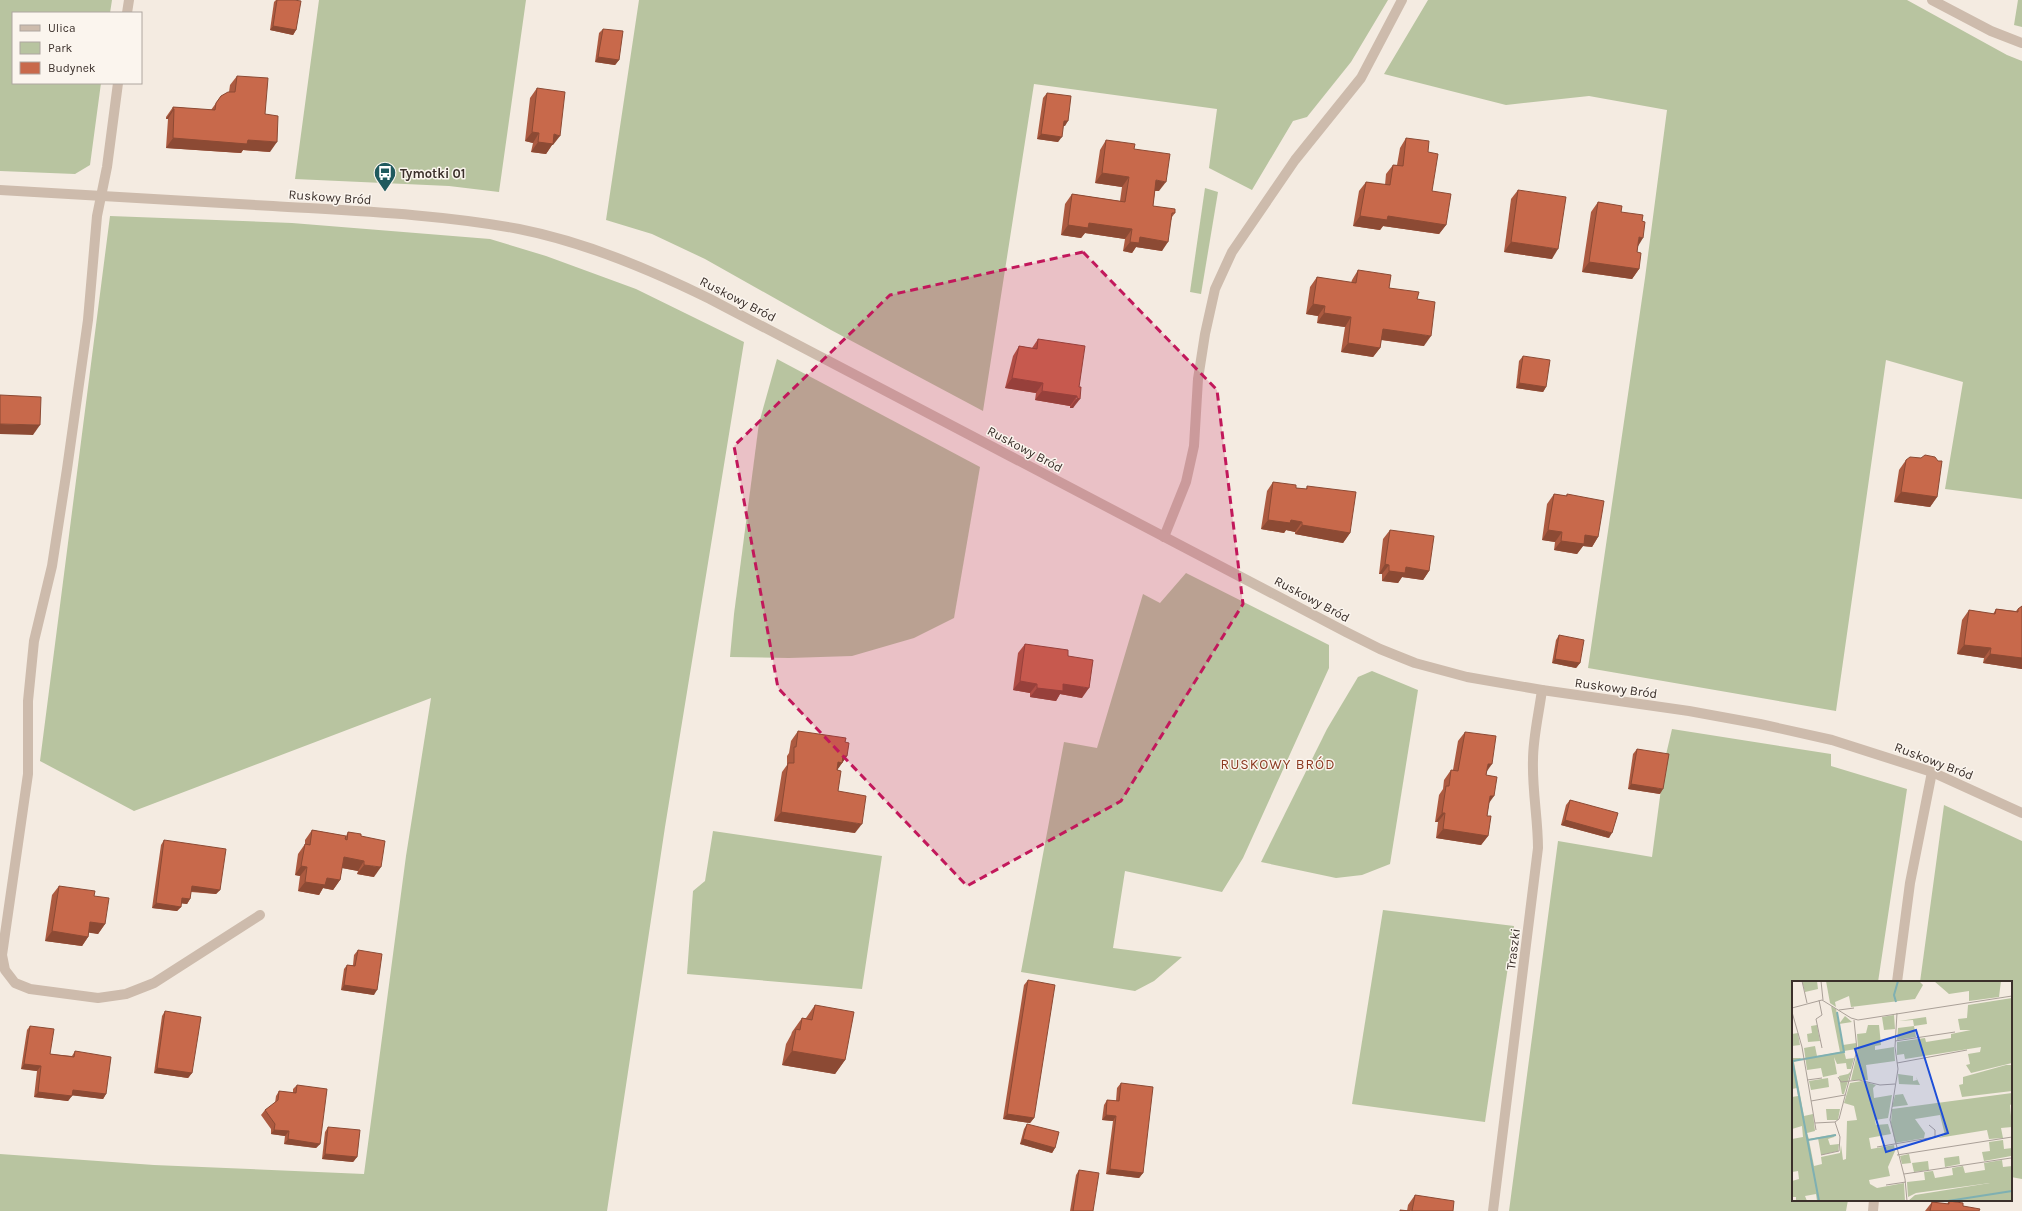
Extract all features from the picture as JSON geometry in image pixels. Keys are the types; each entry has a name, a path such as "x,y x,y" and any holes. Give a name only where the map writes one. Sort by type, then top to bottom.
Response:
{"street":[{"path":"127,12 129,0"},
{"path":"1164,537 1188,475 1194,446 1198,379 1205,334 1215,289 1232,252 1295,160 1361,78 1402,0"},
{"path":"1932,0 1991,31 2022,43"},
{"path":"118,84 97,216 88,320 67,469 52,566 34,642 28,701 28,774 2,955 5,970 15,983 30,989 98,998 126,994 154,983 260,915"},
{"name":"Ruskowy Bród","path":"0,190 101,195 445,219 526,231 618,258 665,277 710,299 1380,649 1415,663 1438,670 1542,690 1689,711 1760,724 1832,740 1932,772 2022,813"},
{"name":"Traszki","path":"1493,1211 1538,848 1538,819 1533,788 1533,759 1542,690"},
{"path":"1897,981 1910,883 1932,772"},
{"path":"1873,1211 1874,1201"}],"highlighted area":[{"path":"1083,252 1217,390 1243,604 1121,801 967,886 778,688 734,446 890,295"}],"green space":[{"path":"0,0 112,0 110,12 12,12 12,84 101,84 90,165 75,174 0,171"},
{"path":"319,0 526,0 499,192 449,186 295,179"},
{"path":"639,0 1388,0 1351,62 1307,117 1293,121 1252,190 1209,168 1217,109 1034,84 983,411 831,330 705,259 652,234 606,220"},
{"path":"1428,0 1907,0 2007,55 2022,61 2022,499 1945,489 1963,382 1886,360 1836,711 1588,668 1645,278 1667,110 1589,96 1506,105 1384,74"},
{"path":"2018,0 2022,0 2022,27 2014,25"},
{"path":"1205,188 1218,192 1201,294 1190,292"},
{"path":"110,216 292,223 490,239 546,256 636,289 744,342 665,827 607,1211 0,1211 0,1154 154,1165 364,1174 406,856 431,698 134,811 40,761"},
{"path":"777,359 980,467 954,618 914,638 852,656 789,658 730,657 734,614 759,423"},
{"path":"1186,573 1329,645 1329,668 1243,858 1222,892 1125,871 1113,948 1182,957 1154,981 1135,991 1021,972 1064,742 1097,748 1143,594 1160,603"},
{"path":"1372,671 1418,690 1390,864 1362,875 1336,878 1261,862 1327,729 1358,677"},
{"path":"1672,729 1831,754 1831,766 1907,789 1878,981 1792,981 1792,1201 1848,1201 1846,1211 1509,1211 1558,841 1652,857 1665,759"},
{"path":"1944,805 2022,841 2022,1179 2012,1177 2012,981 1920,981"},
{"path":"713,831 882,856 862,989 687,974 693,891 705,881"},
{"path":"1383,910 1514,926 1485,1122 1352,1104"}],"building":[{"path":"277,0 301,1 296,30 273,26"},
{"path":"603,29 623,31 619,60 598,57"},
{"path":"237,76 268,78 265,114 278,116 277,142 248,140 247,144 173,138 173,107 215,110 216,103 221,96 228,92 235,92"},
{"path":"537,88 565,92 560,136 554,134 553,144 538,142 539,133 532,132"},
{"path":"1047,93 1071,96 1068,121 1064,121 1062,137 1041,134"},
{"path":"1406,138 1429,141 1428,152 1438,154 1432,191 1451,194 1446,225 1388,216 1387,220 1360,216 1366,182 1390,185 1393,165 1403,166"},
{"path":"1106,140 1135,144 1134,149 1170,154 1166,182 1156,180 1153,206 1175,209 1175,213 1172,213 1168,242 1140,237 1139,243 1130,242 1132,229 1089,223 1088,228 1068,225 1072,194 1125,202 1129,177 1102,173"},
{"path":"1518,190 1566,197 1558,249 1511,242"},
{"path":"1598,202 1622,206 1621,212 1643,215 1642,221 1645,222 1643,238 1639,237 1637,252 1641,253 1639,269 1589,262"},
{"path":"1358,270 1391,275 1389,288 1419,292 1417,299 1435,302 1431,336 1383,329 1380,348 1348,343 1351,317 1324,313 1325,306 1313,304 1317,277 1356,283"},
{"path":"1038,339 1085,346 1079,387 1081,387 1080,399 1077,398 1077,396 1042,391 1043,383 1012,378 1019,346 1037,349"},
{"path":"1523,356 1550,360 1546,387 1519,383"},
{"path":"0,395 41,397 40,425 0,424"},
{"path":"1925,455 1935,457 1938,461 1942,461 1937,497 1901,492 1906,460 1910,457 1921,458"},
{"path":"1273,482 1296,485 1296,488 1307,489 1307,486 1356,492 1350,533 1302,525 1302,522 1291,520 1290,523 1268,520"},
{"path":"1554,494 1567,496 1567,494 1604,501 1598,537 1585,535 1584,544 1561,541 1562,532 1548,530"},
{"path":"1390,530 1434,536 1429,571 1406,567 1405,573 1389,571 1389,565 1385,564"},
{"path":"2022,606 2022,658 1990,654 1991,648 1964,645 1969,610 1995,614 1996,609 2018,612 2018,609"},
{"path":"1559,635 1584,640 1580,663 1555,659"},
{"path":"1025,644 1068,650 1068,656 1093,660 1089,688 1063,684 1063,691 1037,688 1037,684 1020,681"},
{"path":"798,731 846,738 845,742 849,743 847,756 843,756 842,763 838,762 837,770 841,771 838,791 866,796 862,824 781,812 788,763 794,763 794,747 796,747"},
{"path":"1465,732 1496,736 1492,764 1488,764 1486,775 1497,777 1494,796 1490,796 1487,816 1491,816 1488,836 1443,829 1445,813 1442,813 1446,786 1449,786 1451,770 1458,771"},
{"path":"1637,749 1669,754 1663,789 1631,784"},
{"path":"1570,800 1618,813 1612,833 1565,820"},
{"path":"312,830 346,836 345,839 347,840 348,832 385,841 381,867 364,865 364,861 344,857 340,880 327,878 325,885 305,882 307,867 301,866 305,844 310,845"},
{"path":"164,840 226,849 220,890 192,886 190,899 182,898 181,907 156,903"},
{"path":"59,886 95,891 94,896 109,898 105,924 90,922 88,937 52,931"},
{"path":"358,950 382,954 377,990 344,985 347,965 355,966"},
{"path":"1028,980 1055,985 1034,1118 1007,1114"},
{"path":"815,1005 854,1012 845,1060 792,1051 796,1029 800,1030 802,1018 812,1020"},
{"path":"165,1011 201,1017 192,1073 157,1068"},
{"path":"30,1026 54,1029 50,1054 74,1057 75,1051 111,1057 106,1094 73,1090 72,1096 38,1092 41,1066 24,1064"},
{"path":"1121,1083 1153,1087 1143,1173 1110,1169 1116,1116 1106,1115 1107,1100 1119,1101"},
{"path":"297,1085 327,1089 320,1144 288,1139 289,1131 274,1130 275,1124 265,1110 278,1100 279,1091 296,1093"},
{"path":"1027,1124 1059,1132 1055,1148 1023,1139"},
{"path":"328,1127 360,1130 357,1157 325,1154"},
{"path":"1079,1170 1099,1173 1093,1211 1073,1211"},
{"path":"1415,1195 1454,1201 1453,1211 1412,1211"},
{"path":"1949,1201 1963,1203 1963,1206 1980,1209 1979,1211 1930,1211 1932,1202 1949,1204"}],"place":[{"name":"Tymotki 01","path":"385,192"}],"district":[{"name":"RUSKOWY BRÓD","path":"1278,764"}]}
